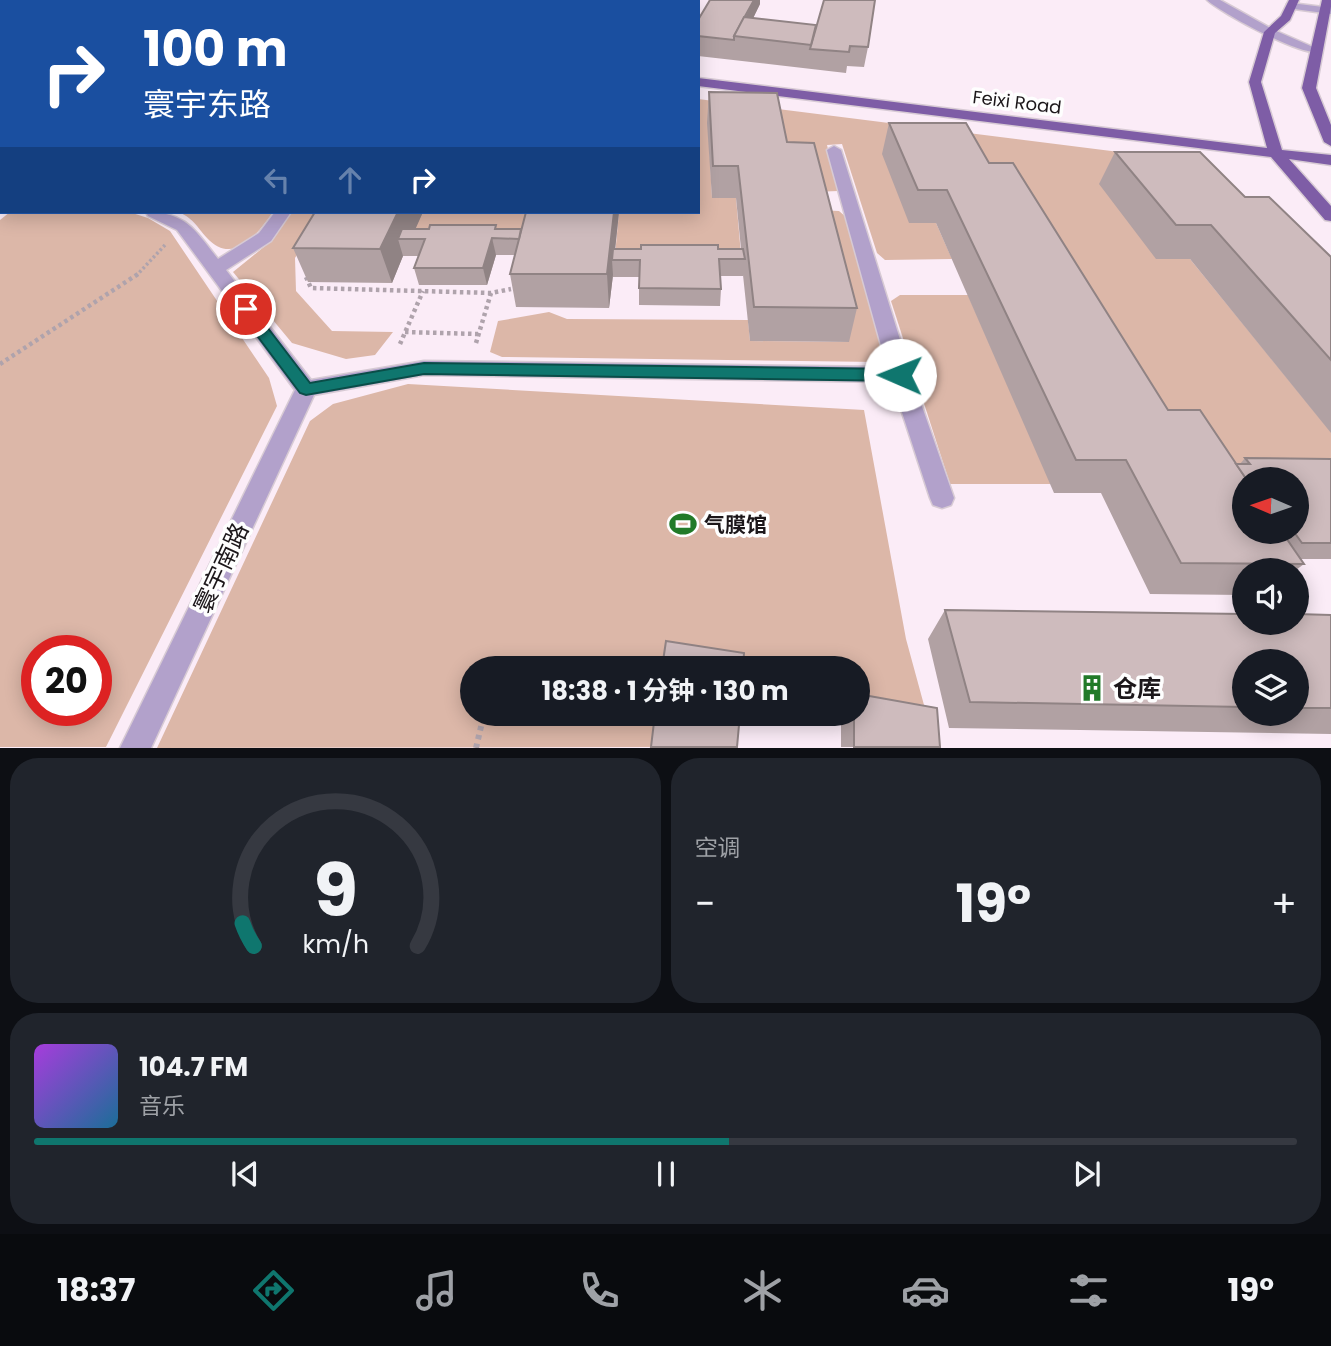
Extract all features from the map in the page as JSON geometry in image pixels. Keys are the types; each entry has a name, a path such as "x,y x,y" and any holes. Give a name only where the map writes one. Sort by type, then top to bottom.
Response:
{"main road":[{"path":"1292,3 1286,18 1270,32 1255,82 1276,154 1331,216"},
{"path":"1327,7 1309,88 1331,142"},
{"name":"Feixi Road","path":"700,82 1331,160"}],"street":[{"path":"1212,0 1270,32 1316,51"},
{"path":"1292,3 1327,7"},
{"path":"835,150 900,375 942,498"},
{"path":"158,214 183,226 306,389 424,369 900,375"},
{"path":"215,269 265,237 282,214"},
{"name":"寰宇南路","path":"135,747 306,389"}],"path":[{"path":"0,364 133,279 183,226"},
{"path":"304,271 311,288 491,293 511,289"},
{"path":"389,375 423,291"},
{"path":"467,370 491,293"},
{"path":"405,332 478,334"},
{"path":"476,747 481,726"}],"shaded area":[{"path":"700,99 1151,156 1247,230 1156,259 1190,259 1331,432 1331,481 1327,475 1309,476 1309,467 1232,467 1232,479 1195,480 1093,291 936,223 952,259 885,260 877,253 842,144 827,145 838,191 813,192 708,123 712,198 736,198 742,266 614,266 619,214 700,214"},
{"path":"818,210 839,211 846,217 886,349 878,362 502,357 490,352 498,321 549,312 567,319 748,320 750,341 848,342"},
{"path":"8,214 135,214 170,231 269,378 277,406 106,747 0,747 0,220"},
{"path":"182,214 272,214 253,237 236,248 227,249 217,246 207,238"},
{"path":"290,214 322,214 295,258 296,291 332,331 393,332 375,355 346,359 292,343 233,272 270,242"},
{"path":"421,214 539,214 531,246 407,245"},
{"path":"900,295 968,295 1051,484 950,484 891,301"},
{"path":"408,384 864,410 906,639 924,705 870,698 870,656 460,656 460,726 658,726 655,747 157,748 310,421 333,404"}],"building":[{"path":"710,0 754,0 734,40 700,36 700,17"},
{"path":"824,0 875,0 868,47 850,46 849,52 810,49"},
{"path":"744,17 816,25 811,45 734,36"},
{"path":"709,92 777,93 787,142 814,143 857,308 754,307 738,166 713,166"},
{"path":"889,123 966,123 989,163 1013,163 1168,410 1200,410 1238,467 1232,467 1232,544 1290,544 1300,558 1232,558 1232,563 1181,563 1126,460 1076,460 947,190 918,190"},
{"path":"1115,152 1200,152 1245,197 1269,197 1331,257 1331,360 1211,225 1176,225"},
{"path":"314,214 397,214 380,249 293,248"},
{"path":"525,214 614,214 607,274 510,274"},
{"path":"430,225 496,225 495,229 521,229 519,239 492,238 483,268 414,268 425,239 398,239 402,229 429,229"},
{"path":"641,245 718,245 718,249 743,249 745,259 719,259 721,289 639,288 640,260 612,260 613,249 641,249"},
{"path":"1245,458 1331,459 1331,543 1309,543 1309,467 1238,467 1236,464 1250,464"},
{"path":"945,610 1232,614 1232,635 1309,635 1309,614 1331,615 1331,708 1309,708 1309,649 1232,649 1232,707 970,702"},
{"path":"666,641 744,653 744,656 664,656"},
{"path":"870,696 937,708 940,747 854,747 854,726 870,726"},
{"path":"654,726 739,726 737,747 651,747"}],"place":[{"name":"气膜馆","path":"683,524"},
{"name":"仓库","path":"1092,688"}],"route":[{"path":"246,309 306,389 424,369 900,375"}]}
